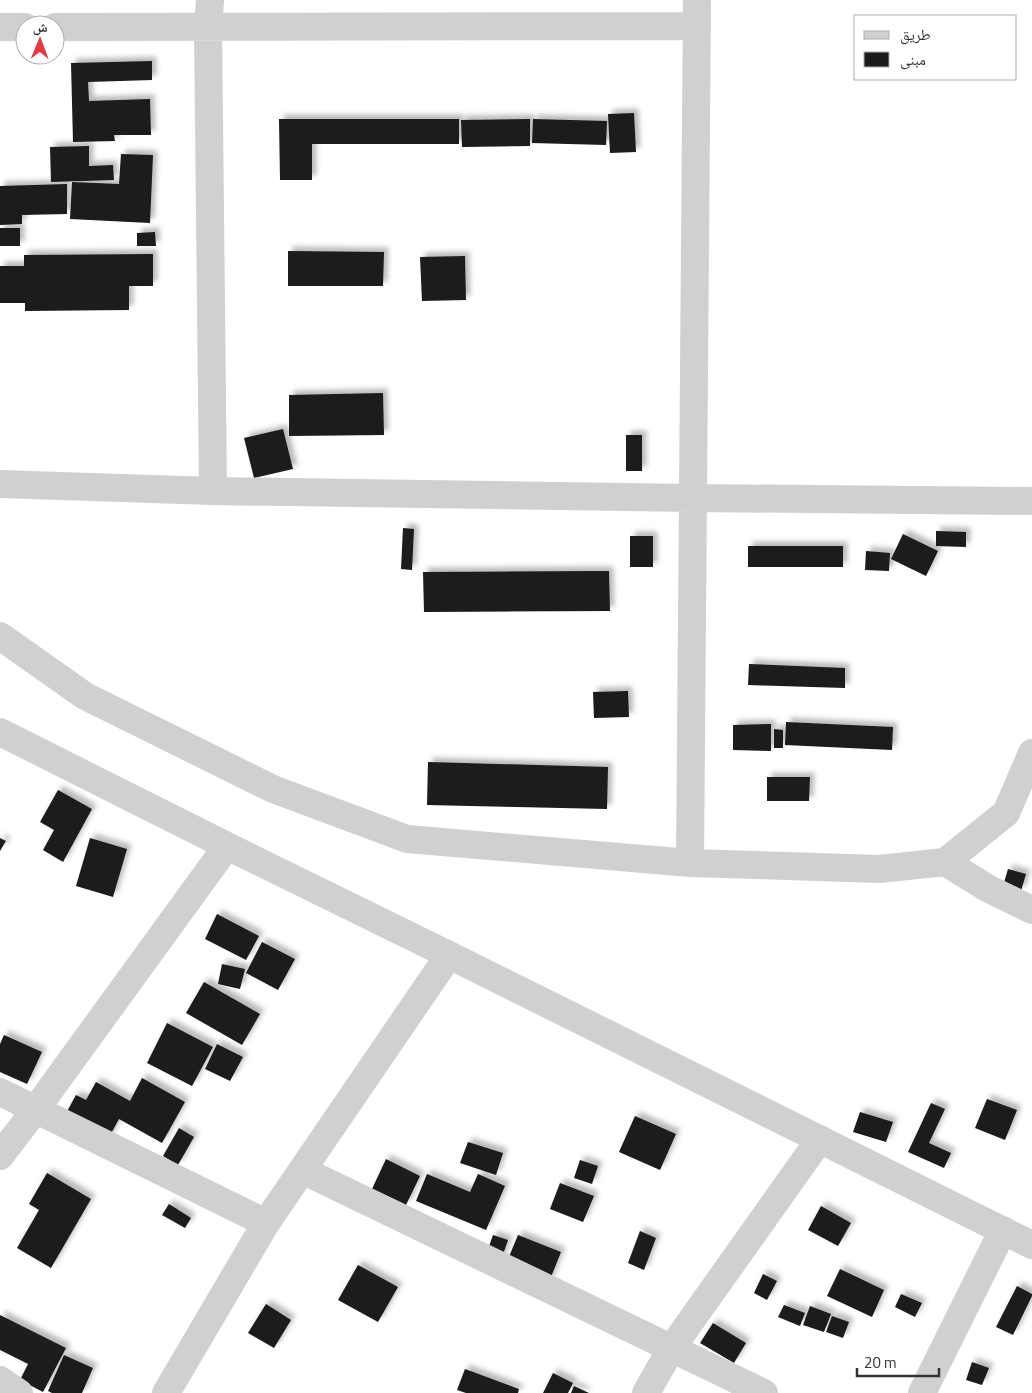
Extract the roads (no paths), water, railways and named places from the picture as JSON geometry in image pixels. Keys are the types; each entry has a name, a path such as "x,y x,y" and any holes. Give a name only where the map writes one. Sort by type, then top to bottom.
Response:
{"street":[{"path":"210,0 208,27 213,491"},
{"path":"65,27 208,27 697,13 690,863"},
{"path":"0,27 15,27"},
{"path":"0,484 213,491 1032,501"},
{"path":"0,636 85,696 273,789 407,839 690,863 879,869 945,862 1006,813 1032,753"},
{"path":"0,732 1032,1245"},
{"path":"0,1156 227,846"},
{"path":"945,862 989,889 1032,910"},
{"path":"166,1393 266,1222 449,955"},
{"path":"0,1092 266,1222"},
{"path":"646,1393 671,1348 820,1139"},
{"path":"302,1170 764,1393"},
{"path":"922,1393 1003,1230"},
{"path":"0,1380 19,1393"}]}
